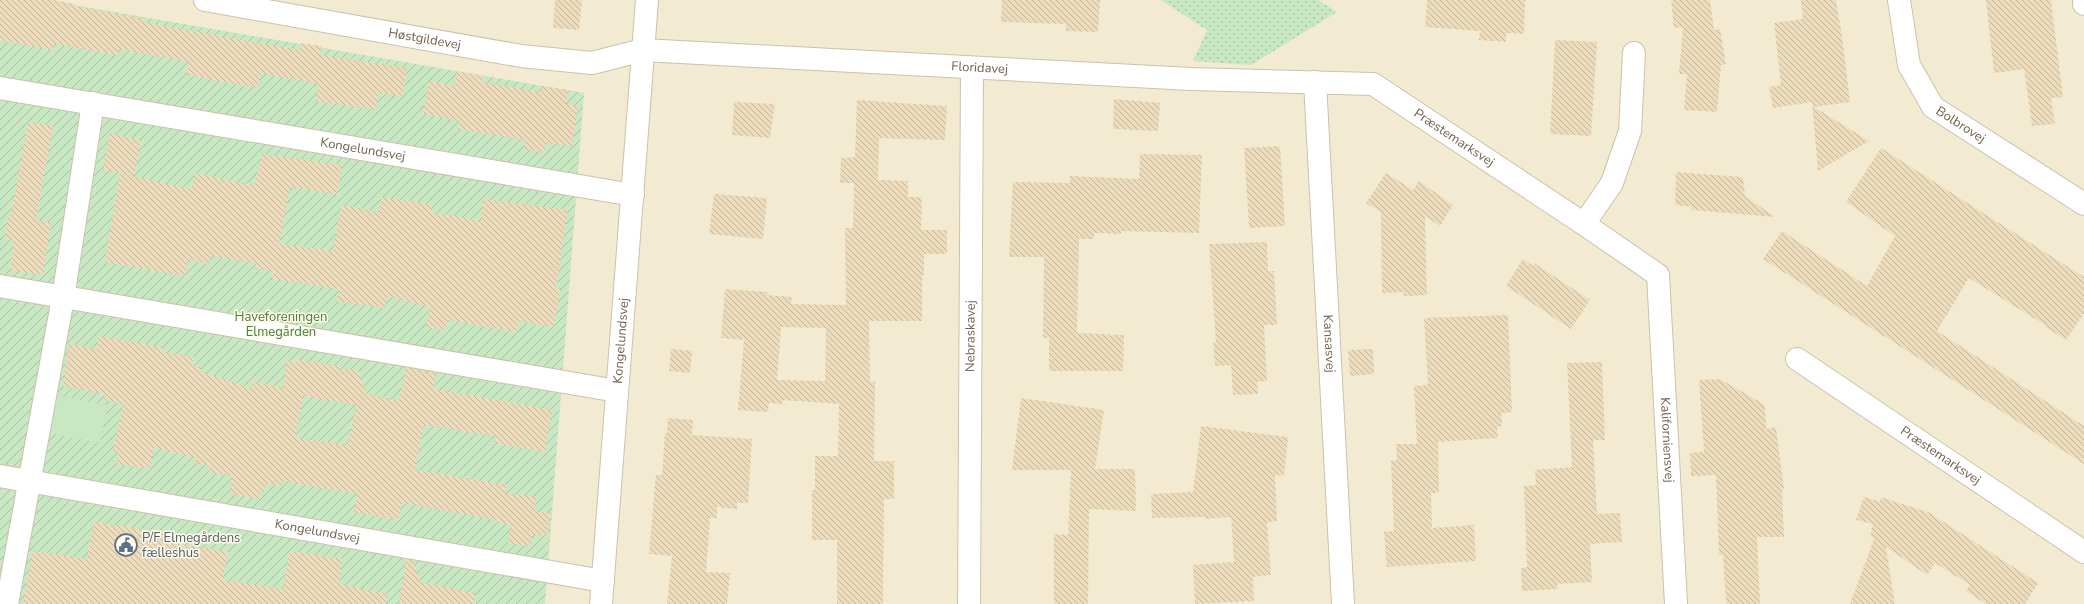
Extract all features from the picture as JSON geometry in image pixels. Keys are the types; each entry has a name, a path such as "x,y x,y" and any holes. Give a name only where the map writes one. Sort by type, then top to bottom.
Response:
{"street":[{"name":"Høstgildevej","path":"205,0 521,56 592,63 643,50"},
{"name":"Kongelundsvej","path":"601,604 604,581 647,0"},
{"name":"Bolbrovej","path":"1899,0 1909,64 1933,107 2084,204"},
{"name":"Floridavej","path":"643,50 1191,79 1315,82"},
{"path":"1584,224 1612,184 1630,131 1634,53"},
{"name":"Nebraskavej","path":"970,604 972,68"},
{"name":"Præstemarksvej","path":"1315,82 1373,84 1584,224 1658,276"},
{"name":"Kansasvej","path":"1315,82 1342,604"},
{"name":"Kongelundsvej","path":"0,88 633,195"},
{"path":"8,604 63,298 93,103"},
{"name":"Kaliforniensvej","path":"1658,276 1676,604"},
{"name":"Kongelundsvej","path":"0,286 63,298 617,391"},
{"name":"Præstemarksvej","path":"1797,359 2084,552"},
{"name":"Kongelundsvej","path":"0,476 604,581"}],"shaded area":[{"path":"0,0 2084,0 2084,604 0,604"}],"green space":[{"name":"Haveforeningen Elmegården","path":"0,0 45,0 584,93 545,604 0,604"},
{"path":"1161,0 1318,0 1337,12 1251,65 1193,61 1207,30"},
{"path":"54,395 107,405 100,443 47,433"}],"building":[{"path":"0,0 53,0 75,4 75,6 144,19 144,22 257,43 300,50 301,43 322,46 320,55 407,68 403,96 379,93 376,110 316,101 319,84 261,73 258,88 187,75 189,62 119,49 118,55 54,44 53,50 0,40"},
{"path":"555,0 582,0 579,30 553,28"},
{"path":"1002,0 1100,0 1098,32 1066,31 1066,24 1001,22"},
{"path":"1427,0 1525,0 1524,34 1506,33 1506,42 1479,40 1480,31 1425,27"},
{"path":"1671,0 1710,0 1714,30 1720,29 1726,64 1721,65 1717,112 1684,110 1687,74 1679,74 1683,27 1674,28"},
{"path":"1801,0 1836,0 1842,36 1850,102 1814,107 1869,141 1818,171 1812,102 1773,108 1769,87 1781,85 1774,23 1803,19"},
{"path":"1986,0 2051,0 2063,97 2051,98 2055,124 2032,126 2024,69 1994,73"},
{"path":"1555,40 1597,42 1591,136 1550,134"},
{"path":"457,71 484,76 482,82 541,92 542,86 568,90 566,104 578,106 572,146 546,143 544,152 524,149 525,140 458,129 460,121 423,114 429,81 454,86"},
{"path":"1114,99 1160,103 1158,131 1113,129"},
{"path":"857,100 947,106 945,140 879,138 878,180 908,181 908,197 922,197 921,230 947,230 947,254 924,254 924,275 922,275 922,321 869,321 870,382 875,382 874,461 894,461 894,499 884,499 883,604 837,604 837,540 812,540 812,490 815,490 815,456 838,456 839,404 783,400 782,404 769,403 768,412 738,410 744,340 721,338 725,289 767,292 767,295 792,297 791,304 846,305 845,228 853,228 854,183 840,183 841,158 855,157","holes":["781,327 826,328 825,381 777,380"]},
{"path":"734,102 775,104 770,138 732,135"},
{"path":"28,122 53,126 36,220 51,222 43,275 10,270 14,240 5,239 8,216 11,216"},
{"path":"110,134 141,140 134,176 103,170"},
{"path":"1280,146 1285,226 1249,228 1244,148"},
{"path":"1881,148 2084,277 2084,313 2066,340 2045,327 2045,325 1969,278 1937,331 2084,426 2084,464 1763,259 1782,231 1867,286 1895,236 1846,202"},
{"path":"262,154 342,165 337,194 290,187 279,244 333,251 341,205 379,212 381,197 432,204 431,212 481,221 483,199 568,210 556,289 560,290 554,327 519,321 517,332 449,320 445,330 426,327 430,307 387,297 385,308 337,301 339,289 272,279 274,272 255,268 256,263 210,256 209,264 188,259 185,276 105,262 120,174 191,189 195,174 255,185"},
{"path":"1140,154 1202,155 1199,233 1121,231 1121,234 1094,233 1094,239 1079,239 1077,333 1124,335 1123,371 1049,371 1049,338 1043,338 1044,257 1009,257 1013,182 1070,183 1070,176 1139,179"},
{"path":"1676,172 1743,177 1745,196 1775,217 1691,210 1692,207 1675,205"},
{"path":"1386,173 1413,190 1419,181 1453,205 1440,226 1425,216 1427,295 1404,296 1403,292 1382,293 1381,212 1366,203"},
{"path":"714,194 767,198 763,239 709,234"},
{"path":"1267,242 1268,271 1274,271 1277,325 1264,325 1267,381 1257,382 1258,394 1233,395 1231,365 1215,366 1213,342 1216,342 1209,244"},
{"path":"1523,259 1533,266 1534,263 1590,300 1571,329 1506,286"},
{"path":"1508,315 1512,412 1501,413 1502,426 1497,427 1498,438 1438,442 1439,493 1431,493 1432,528 1474,525 1476,561 1387,567 1384,532 1394,531 1391,461 1397,460 1396,444 1417,444 1414,386 1428,385 1424,318"},
{"path":"99,336 162,347 161,351 193,357 192,365 201,367 201,372 251,388 252,381 283,388 287,361 296,362 296,359 339,366 339,369 358,370 367,394 399,401 406,368 436,373 434,389 552,410 545,452 495,443 496,436 424,425 415,470 506,485 505,493 537,497 535,512 550,513 548,535 532,535 531,546 508,543 511,524 497,523 498,520 402,503 398,520 354,512 357,494 282,481 281,486 266,483 264,492 260,491 259,499 230,494 232,476 209,472 210,466 195,463 196,458 154,448 149,469 117,464 119,453 113,452 123,404 104,400 105,394 63,386 69,344 97,349","holes":["303,396 356,405 348,445 296,438"]},
{"path":"671,349 692,351 690,373 669,371"},
{"path":"1373,349 1374,374 1350,376 1348,350"},
{"path":"1602,362 1605,440 1593,440 1597,514 1620,513 1622,542 1590,544 1592,582 1557,584 1558,589 1522,591 1521,568 1527,567 1524,486 1536,485 1535,470 1572,467 1567,363"},
{"path":"1720,379 1765,405 1766,429 1776,427 1784,489 1782,489 1784,537 1757,537 1760,604 1726,604 1723,555 1719,555 1716,475 1691,476 1690,453 1704,452 1699,380"},
{"path":"1021,398 1104,410 1095,469 1135,469 1136,511 1089,509 1088,604 1054,604 1054,534 1068,535 1071,470 1012,470"},
{"path":"668,418 693,420 692,435 752,439 748,503 737,503 737,509 717,507 717,518 710,518 706,572 730,573 727,604 667,604 672,556 649,554 656,474 662,475 665,433 667,433"},
{"path":"1201,426 1288,437 1284,476 1275,475 1277,521 1267,522 1271,575 1253,577 1254,601 1195,604 1193,565 1234,562 1231,517 1205,519 1205,517 1152,518 1151,494 1193,492"},
{"path":"1864,497 1880,502 1881,497 1930,513 2038,583 2025,604 1986,604 1966,591 1970,585 1935,563 1927,575 1886,547 1895,604 1850,604 1874,539 1870,536 1873,524 1856,520"},
{"path":"94,521 181,536 179,544 228,552 223,580 283,589 290,551 342,559 339,584 387,594 386,604 23,604 33,551 87,559"},
{"path":"406,559 412,560 422,583 475,593 474,604 399,604"}],"place":[{"name":"P/F Elmegårdens fælleshus","path":"126,545"}]}
